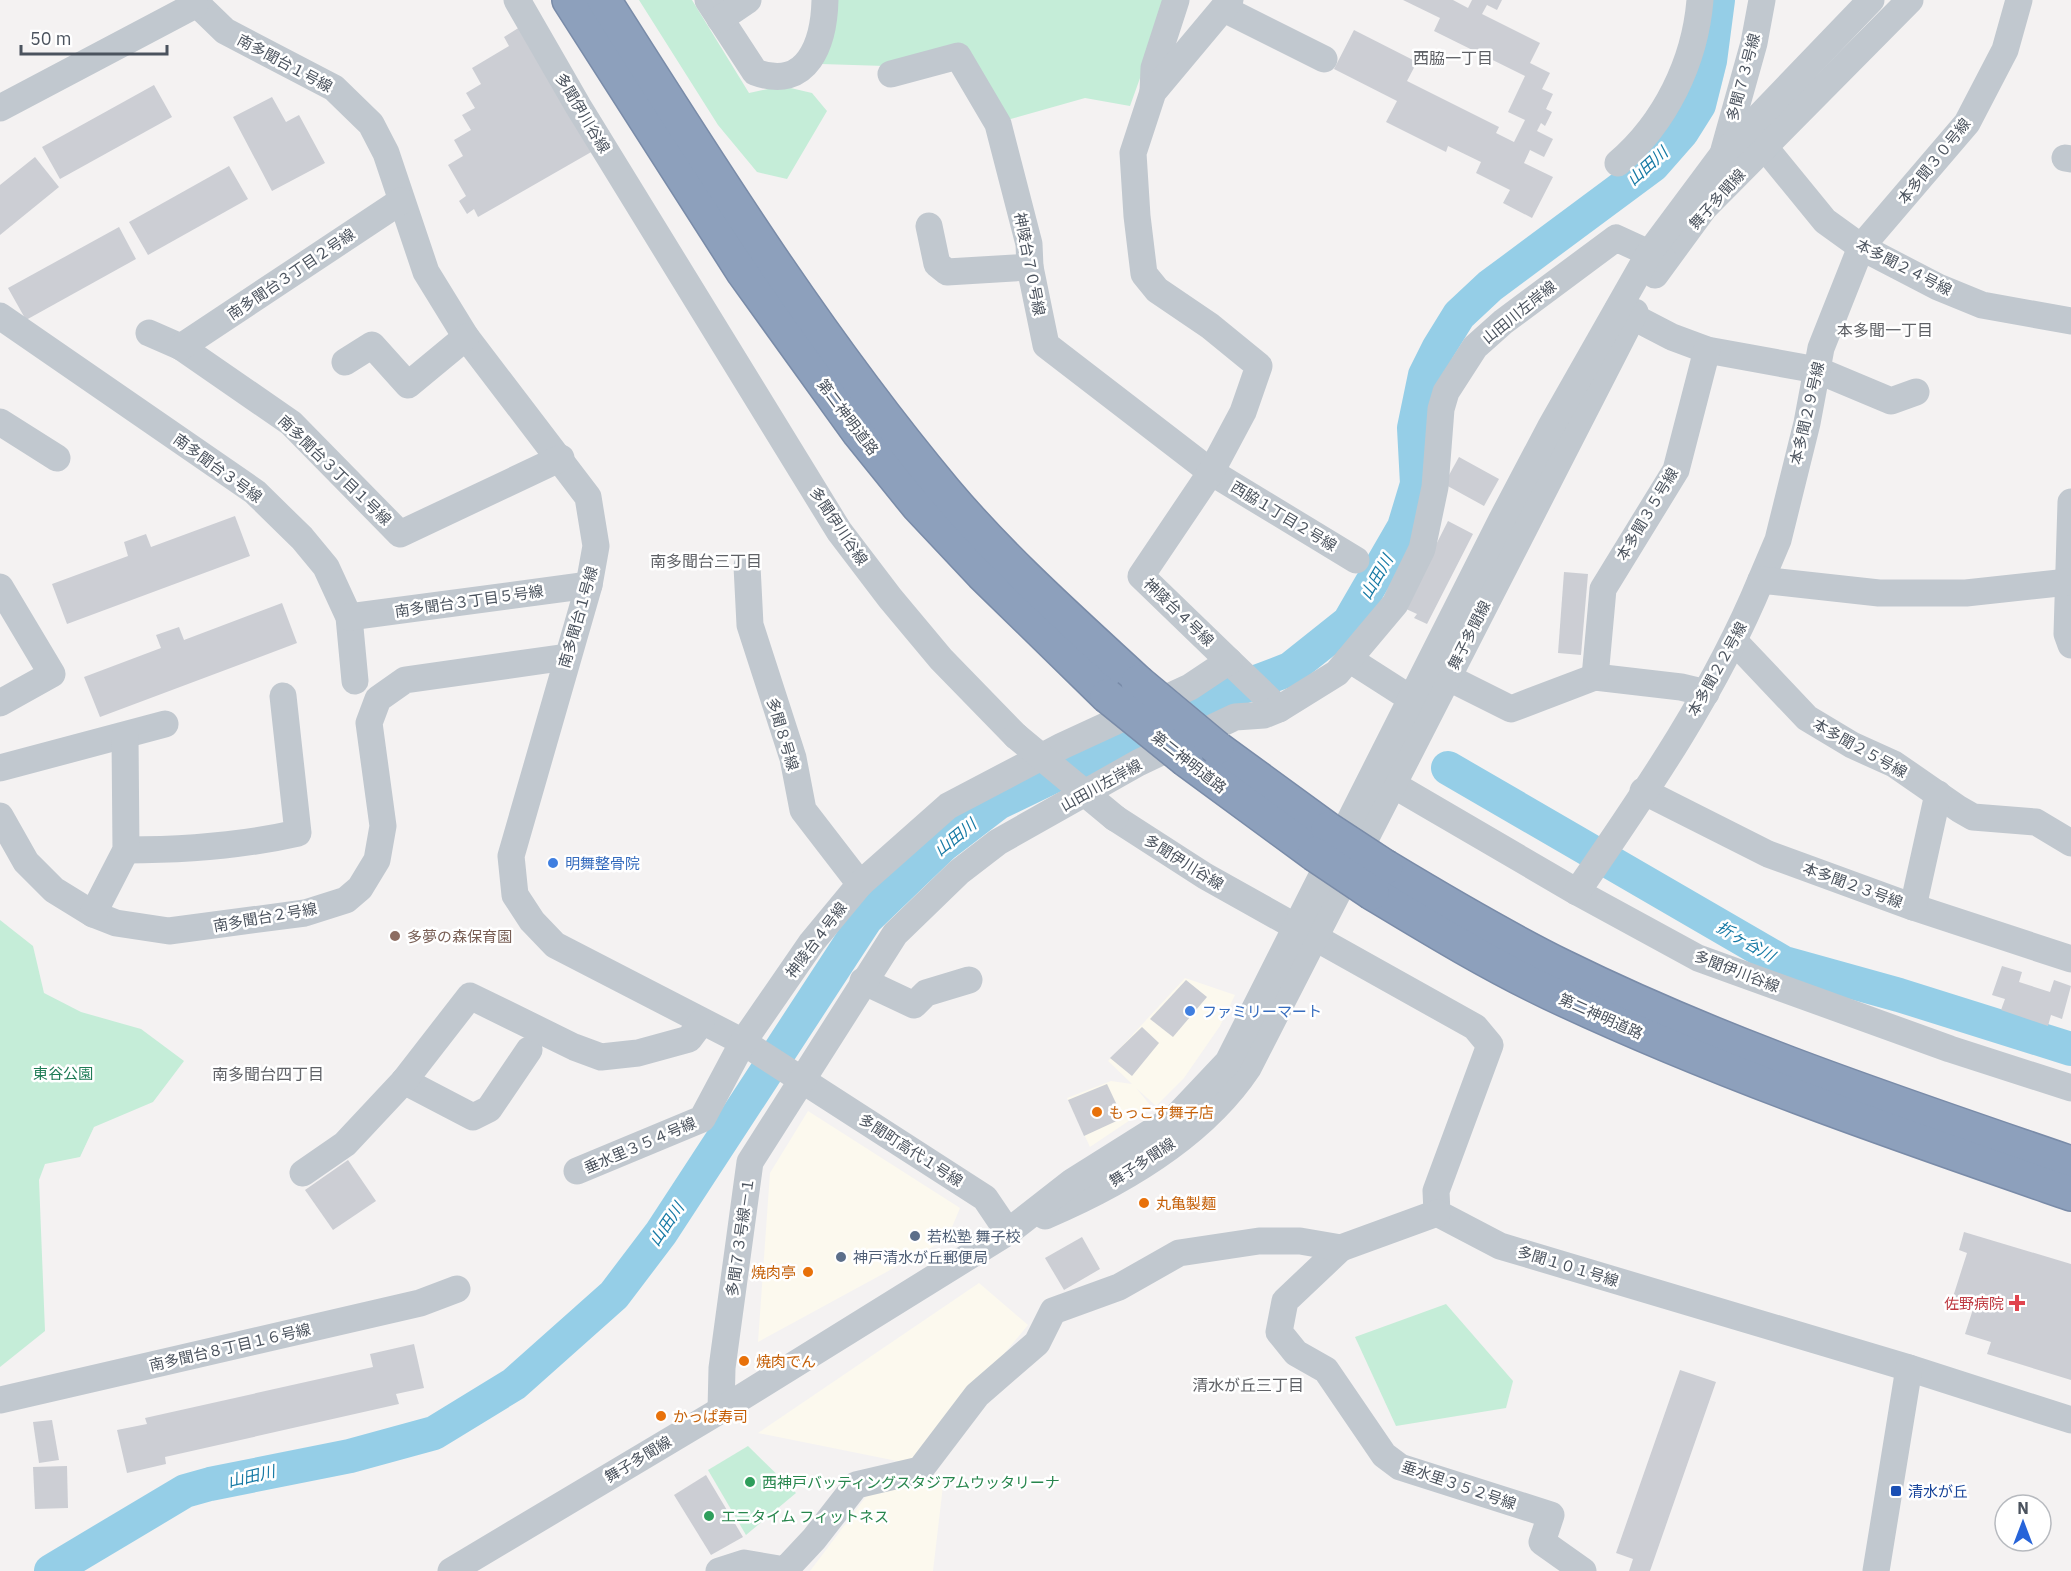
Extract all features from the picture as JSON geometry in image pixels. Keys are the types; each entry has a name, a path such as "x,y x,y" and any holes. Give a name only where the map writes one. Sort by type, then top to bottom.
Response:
{"highway":[{"name":"第二神明道路","path":"569,0 743,272 859,433 918,506 974,566 1107,696 1186,760 1321,841 1379,880 1452,941 1548,992 1750,1080 1844,1116 2071,1194"},
{"name":"第二神明道路","path":"604,0 759,241 889,421 947,493 1003,551 1138,682 1217,748 1321,841"},
{"name":"第二神明道路","path":"1379,880 1470,917 1553,962 1658,1010 1845,1084 2071,1163"}],"street":[{"name":"多聞伊川谷線","path":"517,0 578,106 839,531 890,598 941,659 1016,736 1115,818 1205,876 1306,933"},
{"path":"748,0 714,9 755,72 768,77 792,74 812,59 824,24 825,0"},
{"path":"1153,92 1154,68 1176,0"},
{"path":"1618,163 1640,145 1661,116 1681,74 1698,21 1700,0"},
{"name":"多聞７３号線","path":"1723,154 1754,44 1762,0"},
{"name":"舞子多聞線","path":"1658,256 1704,208 1757,137 1871,0"},
{"name":"舞子多聞線","path":"462,1568 1008,1232 1072,1182 1177,1116 1228,1062 1306,933 1385,780 1438,673 1502,521 1658,256 1723,154 1757,137 1910,0"},
{"name":"本多聞３０号線","path":"1861,247 1966,123 2005,50 2019,0"},
{"path":"0,108 194,3"},
{"name":"南多聞台１号線","path":"194,3 225,31 334,88 371,124 387,153 426,272 466,338 561,458 588,497 596,546 589,585 511,856 515,895 532,921 555,945 701,1023 743,1042 804,1080"},
{"name":"神陵台４号線","path":"702,1119 743,1042 812,942 860,884 948,806 1062,746 1190,687 1229,661 1141,576 1211,471 1243,412 1259,366 1210,326 1156,290 1144,274 1133,153 1153,92 1227,4 1324,59"},
{"name":"神陵台７０号線","path":"891,74 958,56 998,124 1029,244 1030,267 1046,345 1211,471"},
{"name":"本多聞２４号線","path":"1757,137 1825,221 1861,247 1938,287 1982,304 2071,321"},
{"name":"南多聞台３丁目２号線","path":"181,347 401,201"},
{"path":"929,226 937,264 947,272 1030,267"},
{"name":"山田川左岸線","path":"804,1080 863,981 895,934 959,872 998,842 1138,763 1235,717 1264,715 1279,709 1337,673 1395,604 1422,549 1435,487 1441,409 1446,392 1475,347 1503,322 1616,238 1658,256"},
{"name":"本多聞２９号線","path":"1761,580 1778,540 1807,423 1821,348 1861,247"},
{"path":"1625,311 1672,338 1707,350 1817,370 1891,401 1916,392"},
{"name":"南多聞台３号線","path":"0,316 255,492 302,538 326,567 349,616 355,681"},
{"name":"南多聞台３丁目１号線","path":"149,333 181,347 291,423 400,534 561,458"},
{"path":"345,362 372,345 408,385 466,338"},
{"name":"本多聞３５号線","path":"1595,677 1603,589 1676,470 1707,350"},
{"path":"4,430 57,458"},
{"name":"西脇１丁目２号線","path":"1211,471 1356,560"},
{"path":"2071,502 2067,634 2071,645"},
{"name":"多聞８号線","path":"747,566 750,625 793,758 802,810 860,884"},
{"path":"1761,580 1879,593 1966,593 2069,576"},
{"name":"本多聞２２号線","path":"1577,891 1706,693 1735,642 1761,580"},
{"name":"南多聞台３丁目５号線","path":"349,616 589,585"},
{"path":"0,587 52,674 0,703"},
{"name":"本多聞２５号線","path":"1735,642 1807,718 1852,745 1894,764 1973,817 2036,822 2071,843"},
{"name":"南多聞台２号線","path":"0,816 26,862 54,890 93,914 116,923 169,931 305,913 346,900 360,888 377,860 383,826 369,723 378,699 405,680 567,657"},
{"path":"1349,659 1413,700"},
{"path":"1229,661 1279,709"},
{"path":"1438,673 1510,709 1595,677 1681,687 1706,693"},
{"name":"舞子多聞線","path":"1385,780 1413,700 1438,673"},
{"path":"126,850 185,850 249,844 298,833 283,696"},
{"path":"0,768 165,724"},
{"path":"93,914 126,850 125,736"},
{"name":"多聞伊川谷線","path":"1385,780 1698,958 1950,1049 2071,1088"},
{"name":"本多聞２３号線","path":"1643,791 1768,854 1913,907 2071,959"},
{"path":"1913,907 1938,795"},
{"path":"719,1571 744,1563 785,1570 814,1539 856,1485 920,1470 977,1395 1037,1343 1053,1311 1119,1287 1179,1253 1259,1241 1300,1241 1341,1248 1437,1213 1436,1191 1490,1045 1475,1027 1306,933"},
{"path":"863,981 914,1005 926,993 969,980"},
{"path":"303,1173 345,1144 404,1081 470,996 574,1047 602,1057 638,1053 688,1039 701,1023"},
{"path":"404,1081 473,1118 489,1109 529,1050"},
{"name":"多聞町高代１号線","path":"804,1080 985,1198 1008,1232"},
{"name":"多聞７３号線－１","path":"721,1410 722,1368 750,1162 804,1080"},
{"name":"垂水里３５４号線","path":"578,1171 702,1119"},
{"name":"多聞１０１号線","path":"1437,1213 1500,1246 1908,1368 2071,1420"},
{"name":"垂水里３５２号線","path":"1341,1248 1285,1300 1279,1332 1296,1353 1326,1370 1384,1455 1400,1467 1551,1515 1542,1542 1583,1571"},
{"name":"南多聞台８丁目１６号線","path":"0,1400 420,1303 457,1289"},
{"path":"1876,1571 1908,1368"}],"shaded area":[{"path":"1185,978 1235,995 1220,1026 1184,1078 1156,1106 1136,1088 1151,1106 1090,1147 1067,1098 1111,1081 1132,1084 1108,1061"},
{"path":"808,1111 960,1208 947,1239 758,1342 770,1173"},
{"path":"979,1283 1028,1325 912,1464 758,1433"},
{"path":"944,1477 933,1571 810,1571 868,1494"}],"green space":[{"path":"639,0 692,0 749,93 782,86 812,93 827,111 787,179 757,172 718,125"},
{"path":"835,0 1168,0 1130,106 1085,98 1007,120 964,45 885,66 821,64"},
{"name":"東谷公園","path":"0,920 33,946 44,993 81,1012 141,1029 184,1061 153,1102 94,1127 80,1157 45,1164 39,1180 45,1331 0,1367"},
{"path":"1446,1304 1513,1381 1506,1408 1396,1426 1355,1337"},
{"name":"西神戸バッティングスタジアムウッタリーナ","path":"748,1446 796,1493 746,1535 708,1470"}],"building":[{"path":"1403,0 1453,0 1468,8 1472,0 1502,0 1497,10 1487,5 1482,14 1540,43 1530,63 1550,73 1542,89 1553,94 1546,109 1552,112 1545,126 1541,123 1537,131 1553,139 1544,157 1530,150 1524,163 1553,177 1532,218 1503,203 1510,190 1476,173 1481,162 1448,146 1446,152 1386,122 1397,101 1334,69 1354,30 1417,62 1407,81 1499,127 1496,133 1514,142 1525,120 1508,112 1525,76 1434,31 1440,18"},
{"path":"520,27 593,151 478,217 474,209 467,214 459,201 466,196 448,165 463,156 454,140 471,130 462,115 475,108 466,93 481,84 472,68 509,46 504,37"},
{"path":"154,85 172,117 60,179 42,147"},
{"path":"272,97 286,122 299,115 325,163 272,191 233,117"},
{"path":"35,157 59,187 0,235 0,185"},
{"path":"229,166 248,199 148,255 129,222"},
{"path":"119,227 136,259 26,320 8,288"},
{"path":"1459,457 1499,479 1484,506 1444,484"},
{"path":"235,516 250,556 67,624 52,584 128,556 124,542 146,534 151,547"},
{"path":"1448,521 1473,534 1427,624 1414,618 1417,614 1404,608"},
{"path":"1564,572 1588,574 1581,655 1558,653"},
{"path":"282,603 297,643 100,717 84,677 161,648 156,635 179,627 184,640"},
{"path":"2002,966 2022,972 2019,982 2050,992 2054,980 2071,986 2062,1019 2051,1015 2048,1026 2001,1010 2005,999 1992,995"},
{"path":"1186,980 1207,997 1173,1037 1150,1019"},
{"path":"1142,1027 1159,1043 1132,1076 1110,1058"},
{"path":"1107,1084 1123,1118 1084,1136 1068,1100"},
{"path":"348,1160 376,1201 333,1230 305,1190"},
{"name":"佐野病院","path":"1964,1232 2071,1264 2071,1380 1987,1354 1991,1342 1965,1334 1974,1306 1952,1300 1967,1253 1959,1250"},
{"path":"1082,1237 1100,1269 1064,1290 1045,1258"},
{"path":"414,1344 424,1388 396,1394 399,1404 165,1457 166,1464 127,1473 117,1430 147,1424 145,1418 373,1367 370,1354"},
{"path":"1680,1370 1716,1382 1650,1571 1629,1571 1633,1559 1616,1553"},
{"path":"52,1420 59,1460 39,1463 33,1422"},
{"path":"67,1466 68,1508 35,1509 33,1467"},
{"name":"エニタイム フィットネス","path":"706,1475 743,1537 711,1555 674,1495"}],"waterway":[{"name":"山田川","path":"51,1571 185,1491 350,1456 434,1433 514,1384 614,1295 661,1233 866,919 943,845 998,803 1219,696 1290,669 1349,622 1404,527 1417,484 1414,428 1425,375 1438,349 1459,315 1490,286 1653,165 1682,132 1699,105 1710,61 1718,0"},
{"name":"折ヶ谷川","path":"1448,768 1784,963 1899,995 2071,1049"}],"place":[{"name":"明舞整骨院","path":"553,863"},
{"name":"多夢の森保育園","path":"395,936"},
{"name":"ファミリーマート","path":"1190,1011"},
{"name":"もっこす舞子店","path":"1097,1112"},
{"name":"丸亀製麺","path":"1144,1203"},
{"name":"若松塾 舞子校","path":"915,1236"},
{"name":"神戸清水が丘郵便局","path":"841,1257"},
{"name":"焼肉亭","path":"808,1272"},
{"name":"佐野病院","path":"2017,1303"},
{"name":"焼肉でん","path":"744,1361"},
{"name":"かっぱ寿司","path":"661,1416"},
{"name":"西神戸バッティングスタジアムウッタリーナ","path":"750,1482"},
{"name":"清水が丘","path":"1896,1491"},
{"name":"エニタイム フィットネス","path":"709,1516"}],"district":[{"name":"西脇一丁目","path":"1453,58"},
{"name":"本多聞一丁目","path":"1885,330"},
{"name":"南多聞台三丁目","path":"706,561"},
{"name":"南多聞台四丁目","path":"268,1074"},
{"name":"清水が丘三丁目","path":"1248,1385"}]}
